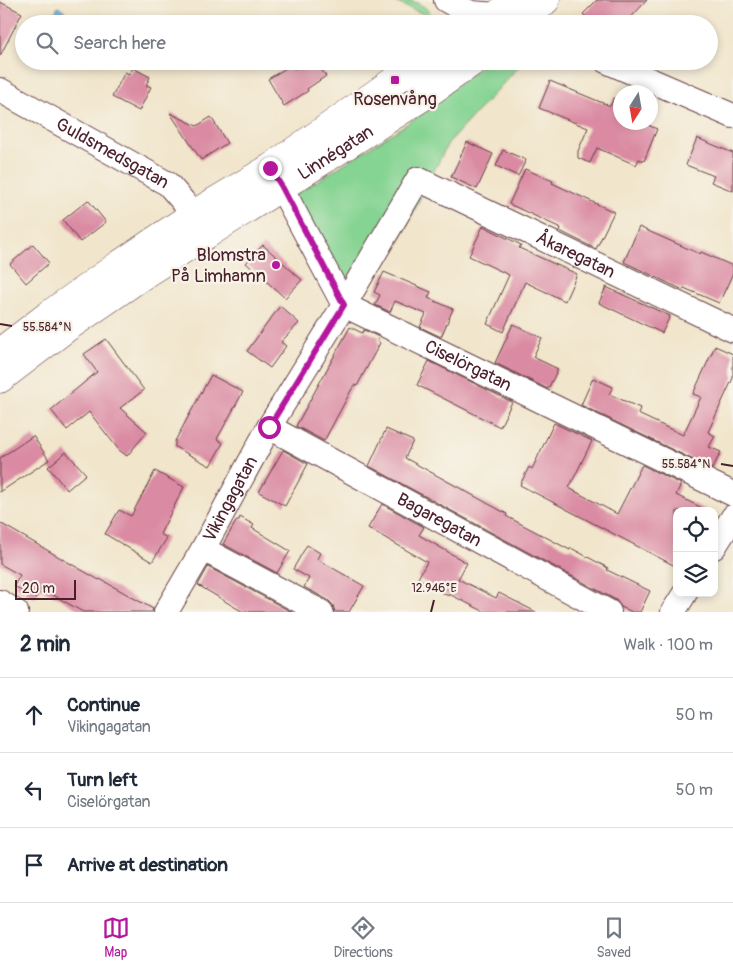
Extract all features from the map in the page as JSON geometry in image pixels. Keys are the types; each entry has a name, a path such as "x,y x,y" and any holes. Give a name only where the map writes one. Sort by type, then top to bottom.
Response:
{"street":[{"path":"446,0 471,13 489,15"},
{"path":"512,15 546,0"},
{"name":"Linnégatan","path":"276,177 394,80 413,70"},
{"name":"Linnégatan","path":"0,352 76,294 201,224 276,177 420,98 461,70"},
{"path":"627,70 733,116"},
{"name":"Guldsmedsgatan","path":"0,90 168,184 201,224"},
{"path":"276,177 344,305"},
{"name":"Vikingagatan","path":"166,612 203,549 269,427 418,179"},
{"name":"Åkaregatan","path":"418,179 733,330"},
{"name":"Linnégatan","path":"0,380 68,327 148,272 201,224"},
{"name":"Ciselörgatan","path":"344,305 733,494"},
{"name":"Bagaregatan","path":"269,427 609,612"},
{"path":"718,541 733,517"},
{"path":"203,549 322,612"},
{"path":"673,612 682,597"},
{"path":"0,602 16,612"}],"green space":[{"path":"390,0 409,1 420,4 431,15 426,15"},
{"path":"476,70 516,70 448,143 397,245 348,316 276,207 416,118"}],"water":[{"path":"58,7 64,10 65,15 53,15"}],"building":[{"path":"597,0 647,0 633,15 583,14"},
{"path":"0,2 22,13 21,15 15,15 15,27 0,56"},
{"path":"132,70 137,70 150,77 146,85 151,87 139,111 112,97 125,72 129,74"},
{"path":"283,70 322,70 326,76 307,89 308,91 284,106 268,79"},
{"path":"550,81 610,106 613,100 613,130 657,130 644,161 639,159 636,165 597,148 590,163 578,158 578,151 588,128 539,108"},
{"path":"170,113 197,126 211,117 227,143 201,160"},
{"path":"697,138 733,153 733,191 711,182 714,176 686,165"},
{"path":"467,142 493,154 477,189 451,177"},
{"path":"503,150 526,160 518,176 496,166"},
{"path":"525,169 614,212 596,249 560,231 561,228 509,204"},
{"path":"88,200 106,222 80,242 63,220"},
{"path":"483,226 521,245 519,248 577,274 565,301 525,282 503,332 487,324 509,275 469,256"},
{"path":"639,227 700,254 701,252 733,266 733,273 719,303 684,288 683,290 624,262"},
{"path":"33,244 49,263 26,283 10,264"},
{"path":"263,245 302,280 285,298 246,263"},
{"path":"384,272 431,292 428,298 453,309 441,337 420,327 426,314 395,301 390,312 375,305 380,295 374,292"},
{"path":"606,287 670,316 662,333 599,303"},
{"path":"280,306 299,323 281,342 286,346 270,368 247,351"},
{"path":"513,324 542,338 533,357 558,369 548,389 495,363"},
{"path":"350,327 362,333 364,330 379,337 377,341 380,343 357,386 354,385 324,441 296,426"},
{"path":"106,339 144,390 120,408 147,432 127,456 119,450 89,412 67,430 51,410 97,372 84,354"},
{"path":"715,346 733,354 733,378 708,432 715,436 709,447 721,452 712,469 581,405 593,378 613,387 609,394 640,408 638,414 683,435 701,397 693,394"},
{"path":"429,361 512,402 500,427 417,385"},
{"path":"211,375 243,392 217,439 223,443 210,466 175,447 175,441"},
{"path":"554,423 592,441 569,488 617,514 642,465 681,484 676,495 700,507 673,507 673,565 520,485 529,467 532,469"},
{"path":"386,429 413,441 405,458 507,514 506,516 570,550 571,548 608,568 607,570 650,591 640,612 632,612 621,607 616,600 369,466"},
{"path":"33,436 49,460 0,492 0,458"},
{"path":"283,450 308,464 285,506 259,492"},
{"path":"66,452 86,474 67,490 48,467"},
{"path":"155,471 184,487 160,534 167,538 152,562 105,534 119,510 131,516"},
{"path":"382,504 424,527 419,535 467,563 458,579 496,598 499,593 536,612 485,612 449,594 448,596 418,578 427,562 368,528"},
{"path":"240,517 254,525 252,528 290,551 277,573 223,544"},
{"path":"0,523 153,609 152,612 83,612 41,588 35,598 14,586 20,575 0,564"},
{"path":"307,545 320,553 317,559 364,586 349,612 335,612 333,605 328,600 304,587 309,578 293,569"},
{"path":"208,567 292,612 243,612 198,585"}],"place":[{"name":"Rosenvång","path":"395,80"},
{"name":"Blomstra På Limhamn","path":"276,265"}],"route":[{"path":"269,427 344,305 282,187 270,168"}]}
